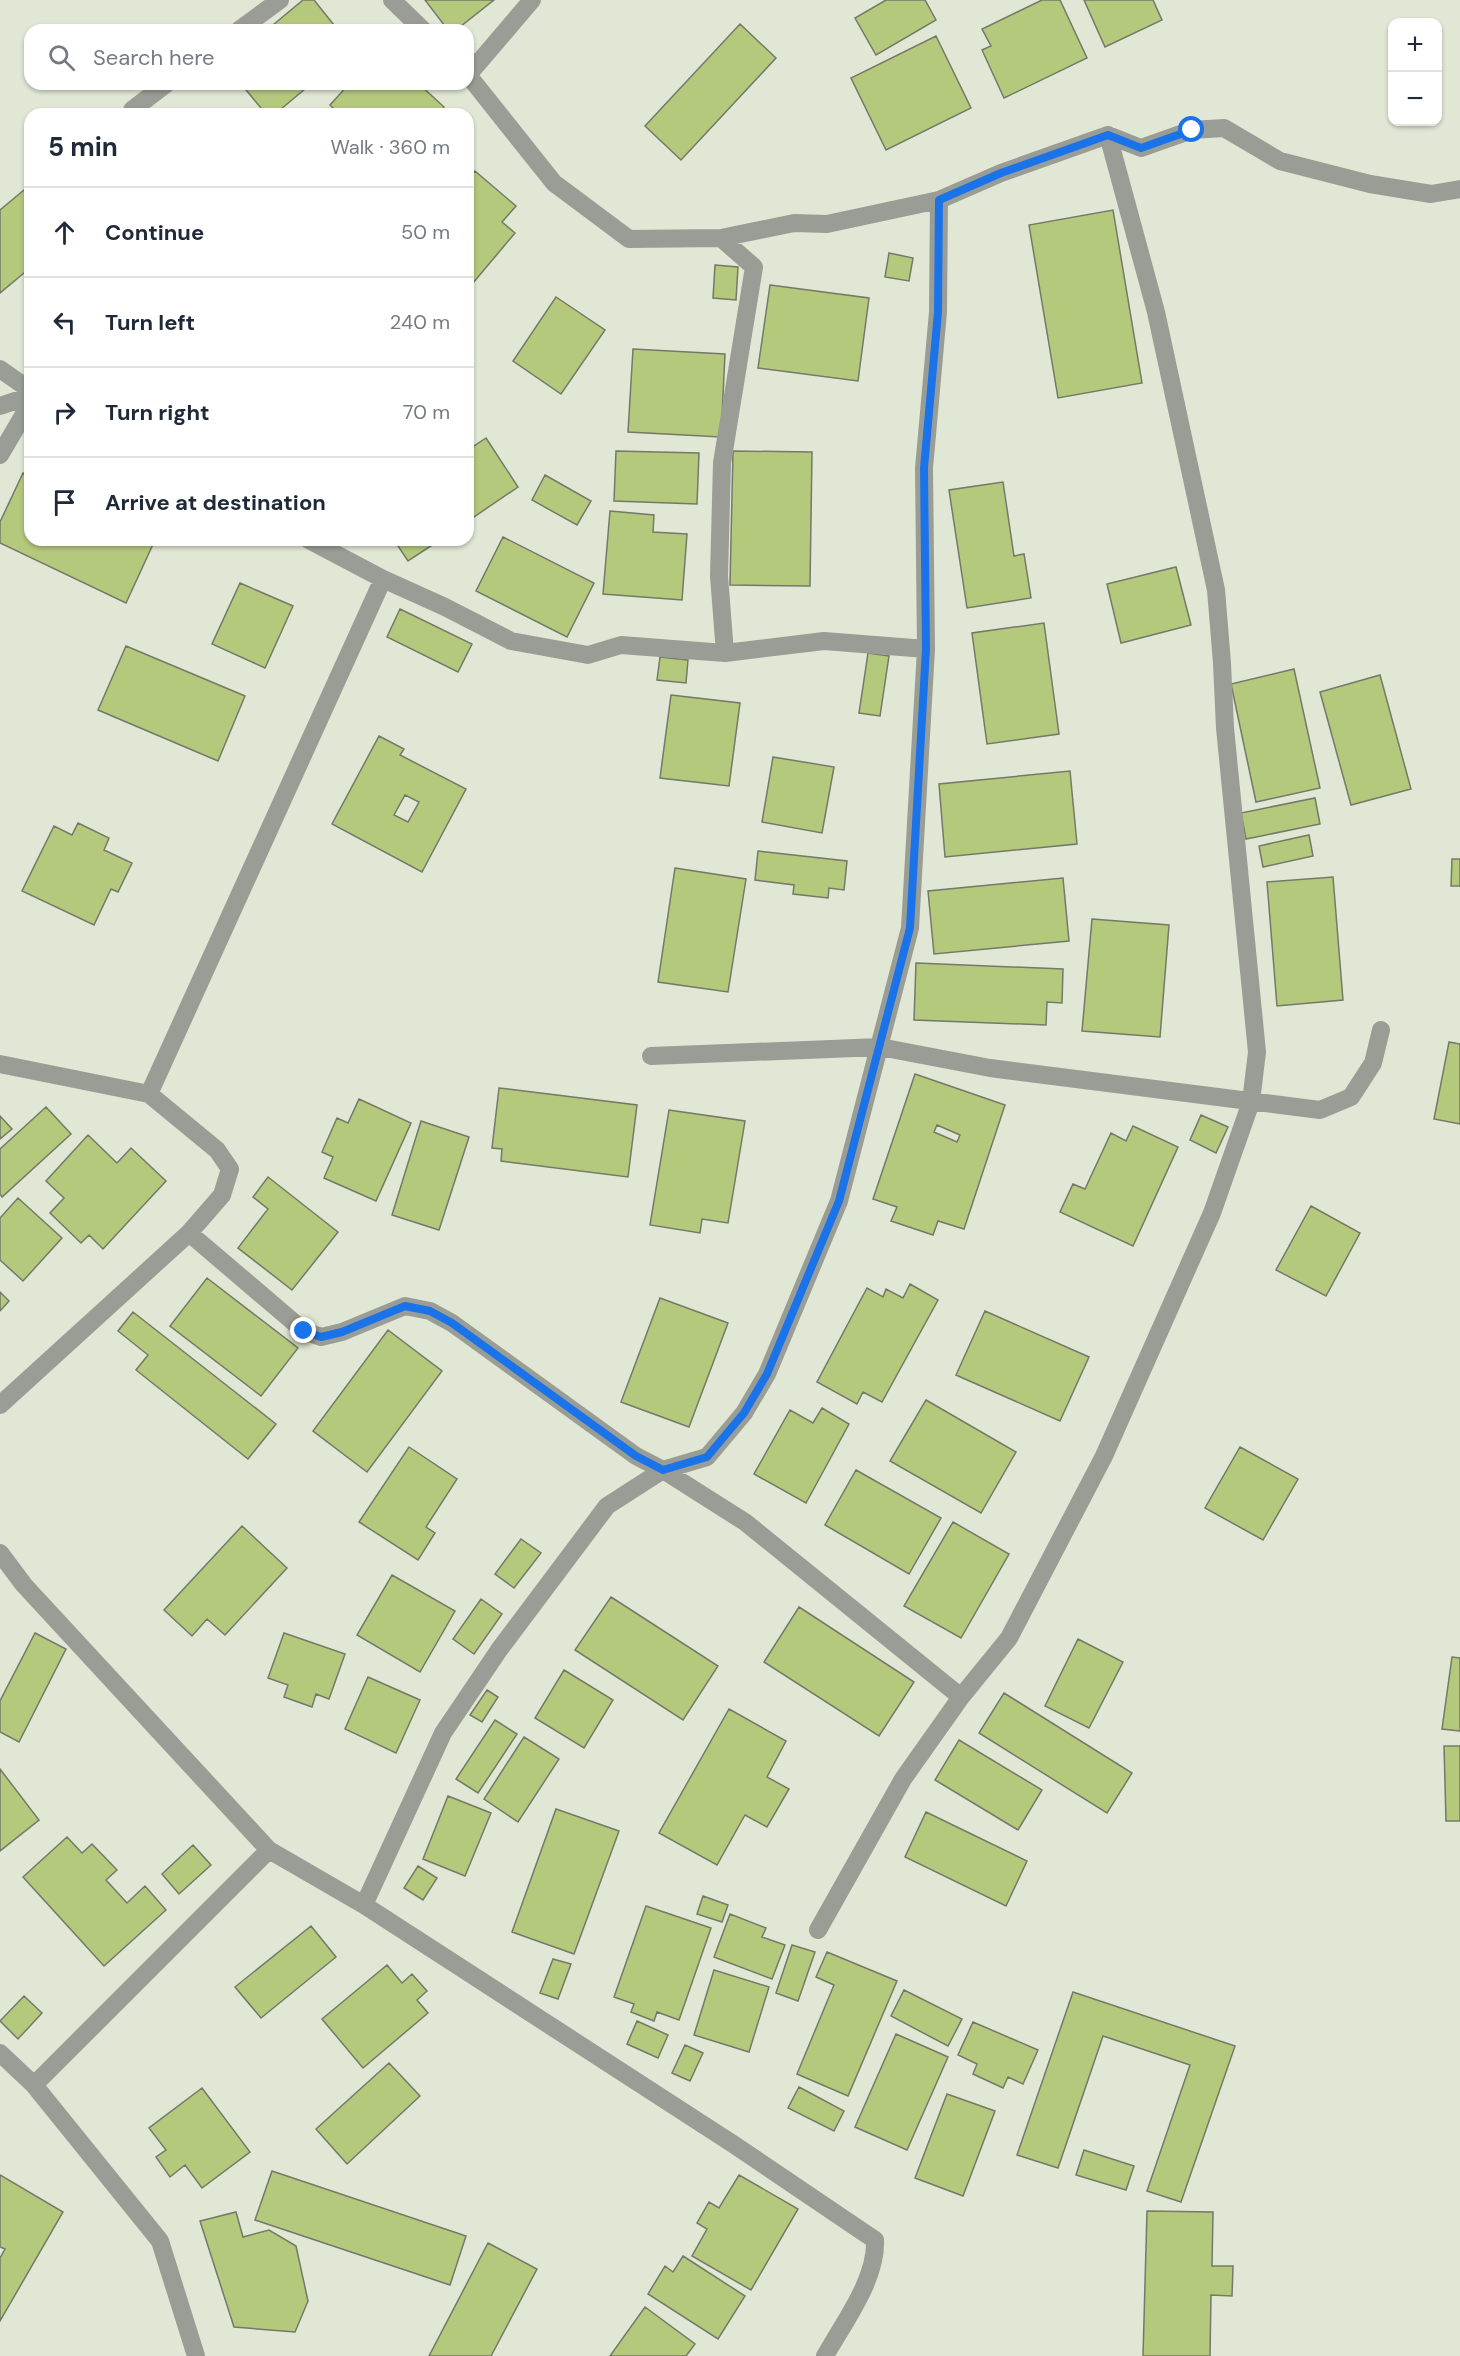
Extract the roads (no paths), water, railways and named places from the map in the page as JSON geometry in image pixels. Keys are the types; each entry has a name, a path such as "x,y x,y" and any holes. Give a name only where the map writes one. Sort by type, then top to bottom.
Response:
{"street":[{"path":"247,24 280,0"},
{"path":"392,0 417,24"},
{"path":"474,68 532,0"},
{"path":"474,83 554,183 629,239 721,238 794,223 827,224 939,200 1001,173 1108,135 1141,148 1192,130 1224,128 1280,161 1370,183 1431,194 1460,189"},
{"path":"135,108 158,90"},
{"path":"818,1930 903,1779 961,1697 1009,1638 1104,1456 1212,1213 1251,1102 1257,1052 1225,728 1216,590 1156,312 1108,135"},
{"path":"364,1905 443,1733 499,1650 607,1506 663,1470 707,1457 744,1413 767,1374 839,1201 910,928 926,649 924,468 938,312 939,200"},
{"path":"721,238 754,267 722,463 719,576 725,653"},
{"path":"0,369 24,386"},
{"path":"0,406 24,398"},
{"path":"0,455 24,414"},
{"path":"320,546 511,641 588,655 621,645 725,653 825,641 926,649"},
{"path":"149,1094 383,579"},
{"path":"651,1056 880,1047 990,1068 1320,1110 1351,1097 1373,1063 1381,1030"},
{"path":"0,1064 149,1094 217,1150 230,1169 222,1195 189,1233 0,1405"},
{"path":"189,1233 304,1331 321,1337 342,1332 405,1306 430,1311 452,1323 636,1456 663,1470 745,1522 961,1697"},
{"path":"0,1553 24,1585 268,1850 364,1905 733,2144 875,2240 876,2254 870,2275 825,2356"},
{"path":"34,2085 268,1850"},
{"path":"0,2053 34,2085 160,2241 196,2356"}]}
